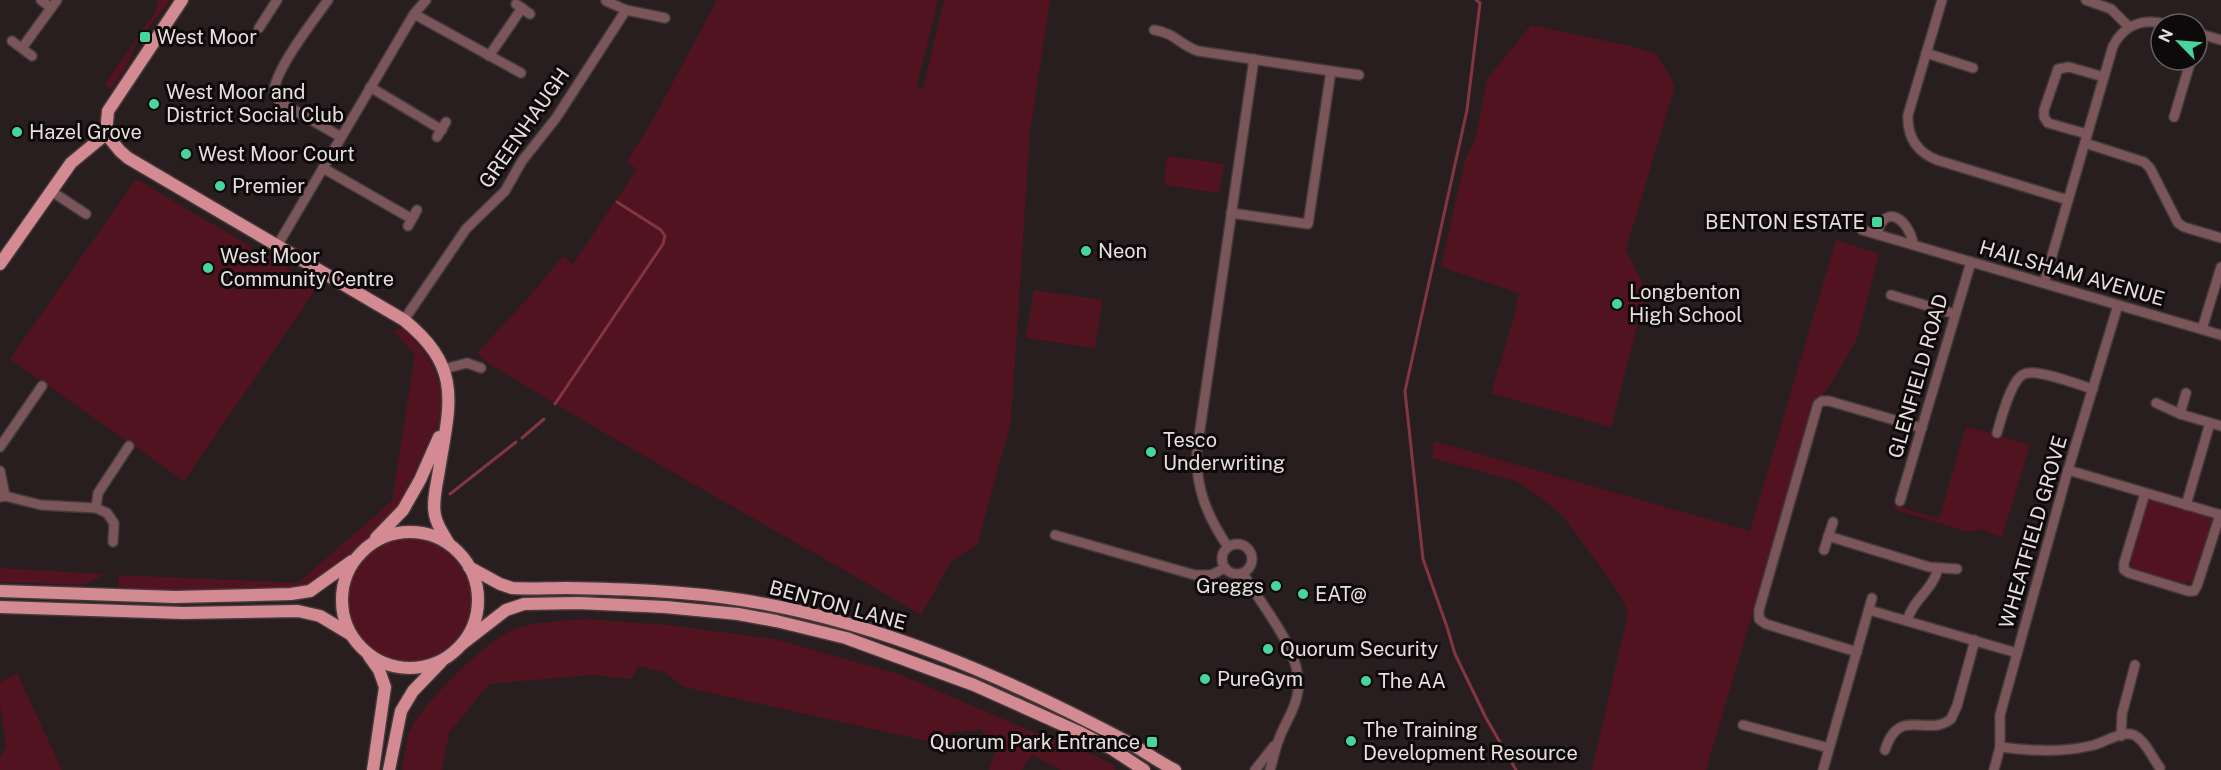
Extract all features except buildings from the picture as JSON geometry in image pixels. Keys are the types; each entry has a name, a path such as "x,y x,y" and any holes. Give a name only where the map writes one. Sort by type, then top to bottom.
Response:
{"main road":[{"path":"182,0 108,111 106,134 128,158 404,320 427,341 444,369 449,389 449,412 434,507 440,528 449,544"},
{"path":"0,264 77,156 106,134"},
{"path":"0,591 175,597 291,594 310,591 356,557 396,518 409,500 432,454 449,412"},
{"path":"369,545 388,535 409,531 430,535 449,544 457,551 469,567 477,586 478,607 472,627 462,644 413,691 401,711 389,770"},
{"path":"356,557 345,578 341,601 343,613 351,634 379,670 385,687 373,770"},
{"name":"BENTON LANE","path":"469,567 512,588 643,590 689,594 781,607 851,625 931,651 1049,702 1127,741 1174,770"},
{"name":"BENTON LANE","path":"462,644 506,610 524,604 578,603 688,608 776,621 846,638 964,681 1112,749 1144,770"},
{"path":"0,607 183,613 298,611 320,616 351,634"},
{"path":"367,653 387,664 410,668 422,667 444,659"}],"street":[{"path":"22,48 54,4 41,0"},
{"path":"259,28 277,0"},
{"path":"328,0 278,78 274,92 280,102 341,137"},
{"path":"277,246 414,14 426,0"},
{"path":"1942,0 1908,115 1910,134 1919,150 1937,160 2068,200"},
{"path":"2086,0 2111,9 2129,27"},
{"path":"606,1 626,10 664,18"},
{"path":"489,56 523,9"},
{"name":"GREENHAUGH","path":"404,320 466,229 505,191 522,161 556,118 626,10"},
{"path":"414,14 521,73"},
{"path":"2044,284 2116,40 2129,27 2149,21"},
{"path":"1154,30 1173,35 1186,46 1198,51 1359,75"},
{"path":"12,41 32,56"},
{"path":"1926,53 1973,68"},
{"path":"1227,547 1203,503 1197,478 1196,461 1254,59"},
{"path":"2104,77 2069,67 2058,69 2043,117 2048,123 2144,162 2150,168 2178,223 2184,227 2221,238"},
{"path":"1231,213 1308,224 1331,71"},
{"path":"2174,117 2187,72"},
{"path":"370,87 442,130"},
{"path":"323,168 412,218"},
{"path":"51,191 86,214"},
{"path":"1877,234 1882,220 1887,216 1894,217 1908,228 1913,244"},
{"name":"HAILSHAM AVENUE","path":"1862,230 2221,335"},
{"name":"GLENFIELD ROAD","path":"1900,501 1971,262"},
{"path":"2202,330 2221,267"},
{"path":"1891,295 1955,314"},
{"name":"WHEATFIELD GROVE","path":"1994,770 2000,747 2000,715 2068,470 2118,305"},
{"path":"444,369 467,363 481,368"},
{"path":"1997,433 2015,385 2025,373 2037,373 2093,389"},
{"path":"0,447 42,386"},
{"path":"2180,414 2186,393"},
{"path":"1857,652 1766,624 1759,618 1759,610 1793,490 1821,400 1922,428"},
{"path":"2156,403 2180,414 2221,426"},
{"path":"2186,504 2210,423"},
{"path":"96,508 98,492 129,446"},
{"path":"2068,470 2220,515 2194,591 2124,570 2124,563 2145,493"},
{"path":"0,471 3,496 41,505 96,508 107,513 114,523 113,542"},
{"path":"1824,550 1833,522"},
{"path":"1055,535 1195,575 1211,575 1225,568"},
{"path":"1828,536 1938,568 1957,569"},
{"path":"1241,544 1250,552 1251,564 1243,573 1232,573 1225,568 1222,557 1227,547 1241,544"},
{"path":"1907,621 1914,605 1934,582 1938,568"},
{"path":"1243,573 1284,639 1299,673 1296,702 1279,739 1270,770"},
{"path":"1823,770 1872,598"},
{"path":"1869,610 2017,653"},
{"path":"1885,750 1890,735 1897,729 1941,724 1951,719 1957,706 1975,640"},
{"path":"2121,736 2122,714 2135,665"},
{"path":"1743,725 1829,748"},
{"path":"2000,747 2061,751 2093,746 2131,734 2137,737 2162,769"},
{"path":"1255,770 1279,739"}],"shaded area":[{"path":"158,0 170,0 135,46 128,64 111,89 105,84 156,11"},
{"path":"717,0 938,0 917,86 923,89 944,0 1050,0 1030,131 1011,422 977,545 951,562 921,615 595,428 488,363 477,353 563,256 573,264 637,169 626,162 650,125"},
{"path":"1531,25 1635,47 1656,54 1675,85 1626,250 1646,291 1611,427 1491,393 1519,293 1441,267 1465,160 1476,137 1487,79"},
{"path":"1167,156 1224,164 1219,193 1164,185"},
{"path":"136,179 318,286 184,481 10,359"},
{"path":"1836,240 1879,254 1856,342 1822,397 1815,402 1706,770 1592,770 1628,613 1621,596 1564,517 1544,500 1516,481 1432,458 1434,441 1750,531"},
{"path":"1034,290 1102,300 1095,348 1026,338"},
{"path":"403,329 421,348 434,369 441,392 440,418 403,499 396,511 376,533 312,586 297,590 118,589 119,575 298,583 392,501 415,355 393,330"},
{"path":"1966,426 2030,445 2002,537 1978,529 1969,532 1893,509 1895,505 1939,519"},
{"path":"2149,501 2182,507 2212,520 2213,526 2194,581 2181,585 2152,578 2138,572 2130,562"},
{"path":"409,538 433,543 453,556 466,576 471,600 466,624 453,644 433,657 409,662 385,657 365,644 352,624 347,600 352,576 365,556 385,543"},
{"path":"0,568 106,574 83,585 0,582"},
{"path":"586,619 669,625 774,639 899,674 1031,731 1073,745 1112,764 1116,770 1061,770 1032,755 1022,770 989,770 997,745 980,730 953,732 931,742 684,687 664,672 639,666 631,679 592,675 489,684 449,733 442,770 402,770 409,733 415,722 439,692 486,647 512,630 521,627"},
{"path":"17,673 62,770 0,770 0,759 6,745 0,705 0,683"}],"waterway":[{"path":"1476,0 1480,3 1467,110 1405,391 1423,559 1455,654 1486,718 1516,770"},
{"path":"555,404 663,244 665,236 661,230 617,202"},
{"path":"522,438 544,419"},
{"path":"450,494 516,442"}],"place":[{"name":"West Moor","path":"145,37"},
{"name":"West Moor and District Social Club","path":"154,104"},
{"name":"Hazel Grove","path":"17,132"},
{"name":"West Moor Court","path":"186,154"},
{"name":"Premier","path":"220,186"},
{"name":"BENTON ESTATE","path":"1877,222"},
{"name":"Neon","path":"1086,251"},
{"name":"West Moor Community Centre","path":"208,268"},
{"name":"Longbenton High School","path":"1617,304"},
{"name":"Tesco Underwriting","path":"1151,452"},
{"name":"Greggs","path":"1276,586"},
{"name":"EAT@","path":"1303,594"},
{"name":"Quorum Security","path":"1268,649"},
{"name":"PureGym","path":"1205,679"},
{"name":"The AA","path":"1366,681"},
{"name":"The Training Development Resource","path":"1351,741"},
{"name":"Quorum Park Entrance","path":"1152,742"}]}
